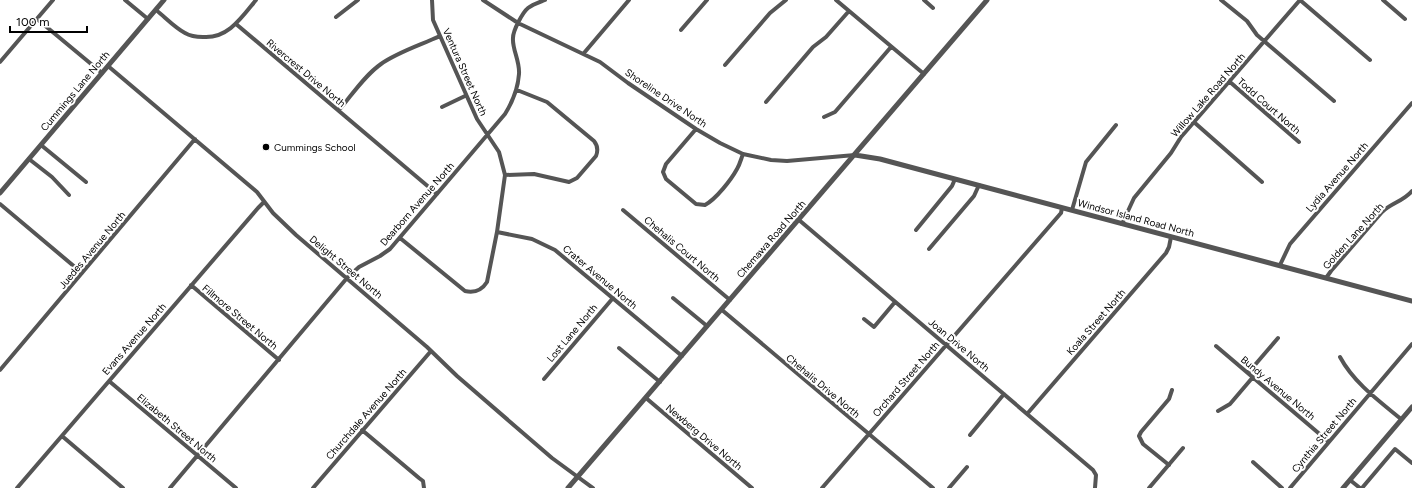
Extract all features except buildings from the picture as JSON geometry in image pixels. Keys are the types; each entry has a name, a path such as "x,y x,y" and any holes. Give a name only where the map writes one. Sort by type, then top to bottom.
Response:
{"street":[{"path":"0,62 53,0"},
{"path":"125,0 148,19"},
{"name":"Cummings Lane North","path":"0,193 164,0"},
{"path":"156,10 186,34 198,37 211,37 218,36 231,29 256,0"},
{"path":"336,17 358,0"},
{"name":"Ventura Street North","path":"400,238 465,292 474,292 484,286 489,277 505,175 499,152 476,119 433,20 432,0"},
{"name":"Shoreline Drive North","path":"482,0 518,23 584,53 600,62 696,129 743,154 771,160 786,161 855,155"},
{"name":"Dearborn Avenue North","path":"170,488 347,278 359,266 380,256 390,249 488,136 505,114 517,90 519,73 513,37 518,23 528,8 545,0"},
{"path":"584,53 629,0"},
{"path":"681,30 707,0"},
{"path":"725,65 770,13 786,0"},
{"path":"836,0 924,74"},
{"path":"924,0 933,8"},
{"name":"Chemawa Road North","path":"568,488 987,0"},
{"path":"1221,0 1247,21 1257,35 1334,101"},
{"path":"1300,0 1370,60"},
{"name":"Willow Lake Road North","path":"1122,224 1129,207 1137,194 1168,158 1181,137 1300,0"},
{"path":"1383,0 1405,19"},
{"path":"766,102 813,47 826,37 849,11"},
{"path":"37,19 102,73"},
{"name":"Rivercrest Drive North","path":"236,24 437,194"},
{"path":"339,110 369,75 381,65 393,57 440,36"},
{"path":"824,116 835,112 892,47"},
{"name":"Delight Street North","path":"108,66 257,192 283,224 431,351 463,382 558,462 593,488"},
{"name":"Todd Court North","path":"1230,82 1299,142"},
{"path":"505,175 534,174 569,182 577,178 598,152 594,141 547,102 517,90"},
{"path":"442,107 465,96"},
{"name":"Lydia Avenue North","path":"1280,265 1290,244 1412,103"},
{"path":"1194,123 1262,182"},
{"path":"1072,210 1086,162 1116,125"},
{"path":"696,129 666,164 663,172 666,179 696,204 705,205 713,199 732,177 738,168 743,154"},
{"name":"Juedes Avenue North","path":"0,370 195,139"},
{"path":"41,145 86,182"},
{"name":"Windsor Island Road North","path":"855,155 880,159 1412,301"},
{"path":"29,158 52,177 70,195"},
{"path":"916,230 952,186 955,179"},
{"path":"929,249 974,196 979,185"},
{"name":"Golden Lane North","path":"1326,278 1387,208 1411,194"},
{"name":"Evans Avenue North","path":"17,488 264,202"},
{"path":"0,204 82,273"},
{"name":"Orchard Street North","path":"822,488 1060,213 1062,208"},
{"name":"Chehalis Court North","path":"623,210 730,300"},
{"name":"Joan Drive North","path":"799,220 1093,470 1096,475 1094,488"},
{"name":"Crater Avenue North","path":"497,232 532,239 549,247 570,262 682,356"},
{"name":"Koala Street North","path":"1027,414 1166,253 1171,237"},
{"name":"Fillmore Street North","path":"191,286 279,360"},
{"name":"Lost Lane North","path":"544,379 613,298"},
{"path":"673,298 707,326"},
{"path":"864,319 874,327 896,302"},
{"name":"Chehalis Drive North","path":"722,310 932,488"},
{"path":"1248,373 1278,338"},
{"name":"Cynthia Street North","path":"1290,488 1412,344"},
{"name":"Bundy Avenue North","path":"1216,346 1329,442"},
{"path":"619,348 660,382"},
{"name":"Churchdale Avenue North","path":"313,488 431,351"},
{"path":"1340,357 1362,387 1401,420"},
{"path":"1218,411 1230,404 1253,377"},
{"name":"Elizabeth Street North","path":"109,381 236,488"},
{"path":"1168,465 1143,444 1139,436 1169,399 1172,390"},
{"path":"970,435 1004,394"},
{"name":"Newberg Drive North","path":"646,398 752,488"},
{"path":"1343,488 1412,407"},
{"path":"362,430 411,471 422,482 424,488"},
{"path":"62,436 123,488"},
{"path":"1148,488 1183,448"},
{"path":"1350,480 1360,488 1395,449 1412,463"},
{"path":"1253,462 1282,488"},
{"path":"950,488 967,467"}],"place":[{"name":"Cummings School","path":"266,147"}]}
